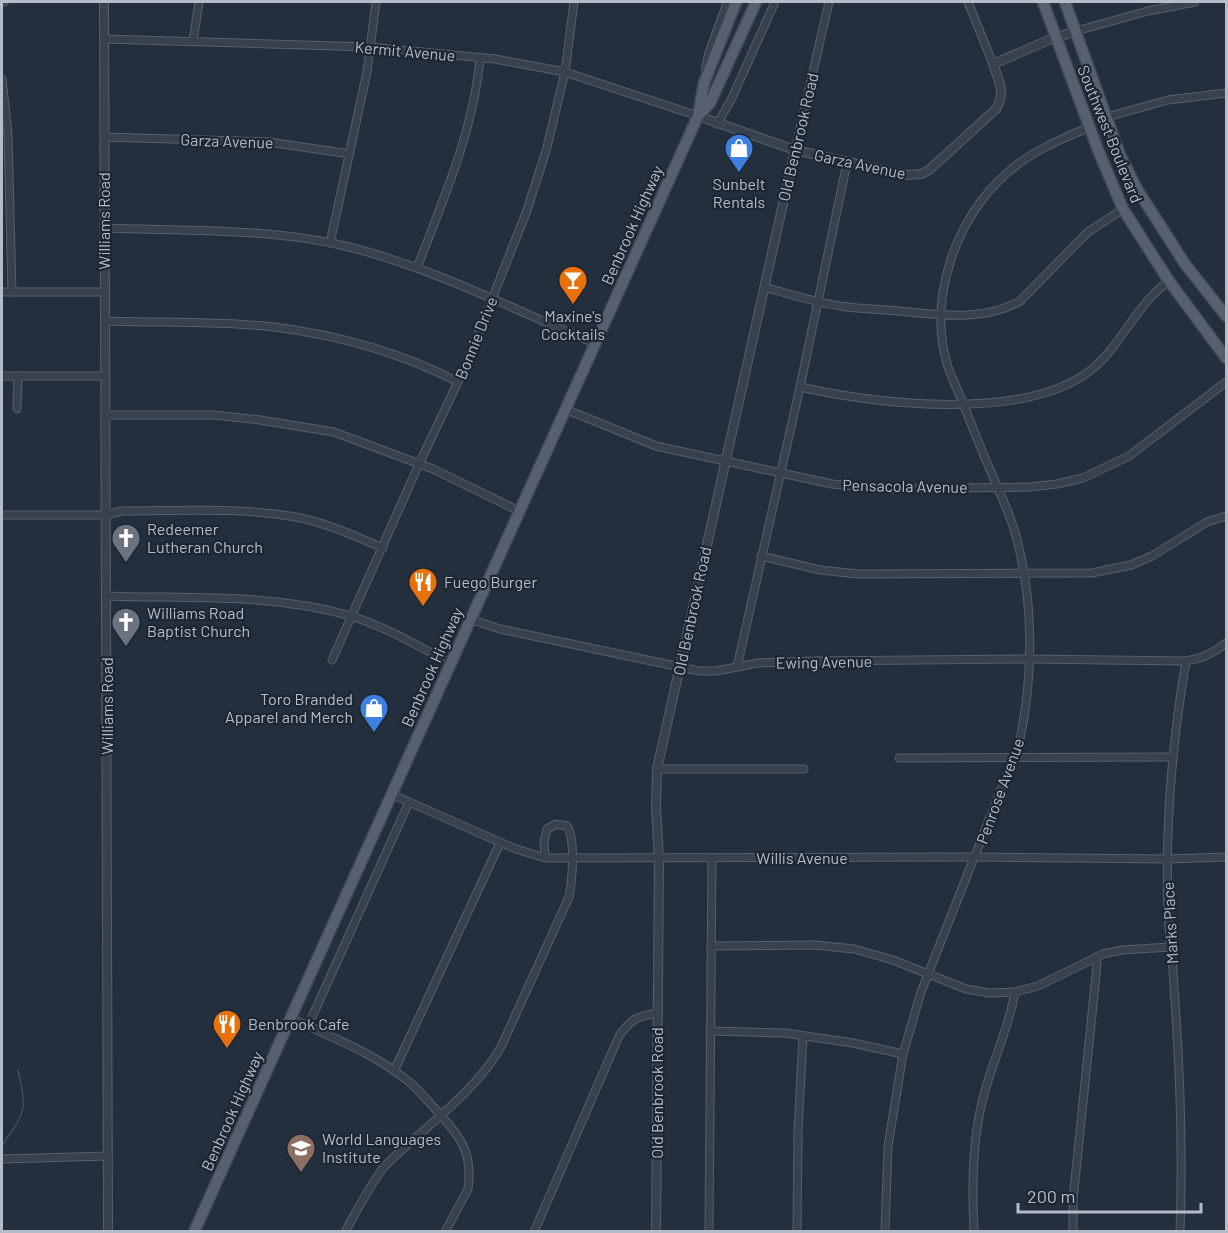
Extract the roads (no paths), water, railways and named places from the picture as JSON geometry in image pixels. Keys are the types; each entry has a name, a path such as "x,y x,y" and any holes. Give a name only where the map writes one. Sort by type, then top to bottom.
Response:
{"main road":[{"name":"Benbrook Highway","path":"194,1232 698,116 704,82 736,2"},
{"name":"Benbrook Highway","path":"698,116 710,103 756,2"},
{"name":"Southwest Boulevard","path":"1043,2 1098,150 1123,209 1169,281 1227,358"},
{"name":"Southwest Boulevard","path":"1065,2 1120,155 1146,205 1185,264 1227,316"}],"street":[{"name":"Williams Road","path":"104,2 108,1232"},
{"path":"193,41 195,16 199,2"},
{"path":"330,243 350,154 376,2"},
{"name":"Bonnie Drive","path":"332,660 458,382 534,191 565,72 574,2"},
{"name":"Benbrook Highway","path":"704,82 709,54 728,2"},
{"path":"717,124 731,100 775,2"},
{"name":"Old Benbrook Road","path":"657,1232 659,859 656,807 659,753 829,2"},
{"path":"968,2 993,64 1076,31 1148,11 1194,2"},
{"name":"Kermit Avenue","path":"104,39 370,47 480,57 565,72 698,116"},
{"path":"417,268 467,130 479,76 480,57"},
{"name":"Garza Avenue","path":"698,116 795,150 906,175 921,174 930,170 996,109 1001,101 1001,86 993,64"},
{"path":"2,79 10,207 12,292"},
{"path":"1107,117 1168,100 1227,93"},
{"name":"Penrose Avenue","path":"885,1232 888,1146 903,1054 928,975 1014,757 1026,713 1029,659 1028,614 1023,574 1014,532 949,368 940,330 945,280 963,230 987,193 1008,171 1042,148 1090,127"},
{"name":"Garza Avenue","path":"104,137 268,142 350,154"},
{"path":"737,667 800,387 847,162"},
{"path":"2,207 10,207"},
{"path":"764,287 842,306 941,315 977,314 1008,308 1028,294 1088,232 1123,209"},
{"path":"104,228 271,235 330,243 417,268 492,298 594,344"},
{"path":"800,387 878,401 923,404 963,404 1027,398 1062,387 1090,370 1108,354 1141,308 1169,281"},
{"path":"2,292 105,292"},
{"path":"105,321 262,326 306,332 403,358 458,382"},
{"path":"2,376 105,376"},
{"path":"17,409 18,376"},
{"name":"Pensacola Avenue","path":"565,409 656,446 854,488 997,487 1057,484 1094,473 1129,456 1227,382"},
{"path":"105,415 214,415 334,432 419,464 519,511"},
{"path":"2,515 105,515 123,511 234,510 297,518 338,529 383,548"},
{"path":"761,556 820,570 858,574 1092,573 1131,565 1207,522 1227,516"},
{"path":"106,597 285,602 352,617 396,634 450,663"},
{"name":"Ewing Avenue","path":"470,619 500,629 699,671 758,663 814,661 1029,659 1186,661"},
{"path":"1186,661 1209,655 1227,643"},
{"name":"Marks Place","path":"1180,1232 1180,1128 1174,986 1170,947 1168,859 1175,725 1186,661"},
{"path":"899,758 1173,757"},
{"path":"657,769 804,769"},
{"name":"Willis Avenue","path":"391,794 500,843 545,858 1168,859 1227,857"},
{"path":"308,1026 409,802"},
{"path":"345,1232 384,1167 441,1116 493,1061 501,1047 565,908 572,883 570,829 561,824 551,825 544,842 545,858"},
{"path":"394,1071 500,843"},
{"path":"709,1232 712,859"},
{"path":"711,946 837,946 893,960 977,992 989,993 1015,992 1038,986 1096,957 1122,950 1170,947"},
{"path":"1072,1232 1096,957"},
{"path":"974,1232 974,1173 982,1102 1015,992"},
{"path":"534,1232 619,1036 628,1023 634,1019 657,1013"},
{"path":"291,1018 379,1061 394,1071 410,1082 455,1129 466,1150 469,1173 468,1189 445,1232"},
{"path":"710,1032 767,1032 803,1036 853,1043 903,1054"},
{"path":"797,1232 798,1120 803,1036"},
{"path":"2,1159 108,1156"}],"waterway":[{"path":"2,1145 16,1125 22,1110 23,1094 18,1070"}],"place":[{"name":"Sunbelt Rentals","path":"739,174"},
{"name":"Maxine's Cocktails","path":"573,306"},
{"name":"Redeemer Lutheran Church","path":"126,564"},
{"name":"Fuego Burger","path":"423,608"},
{"name":"Williams Road Baptist Church","path":"126,648"},
{"name":"Toro Branded Apparel and Merch","path":"374,734"},
{"name":"Benbrook Cafe","path":"227,1050"},
{"name":"World Languages Institute","path":"301,1174"}]}
